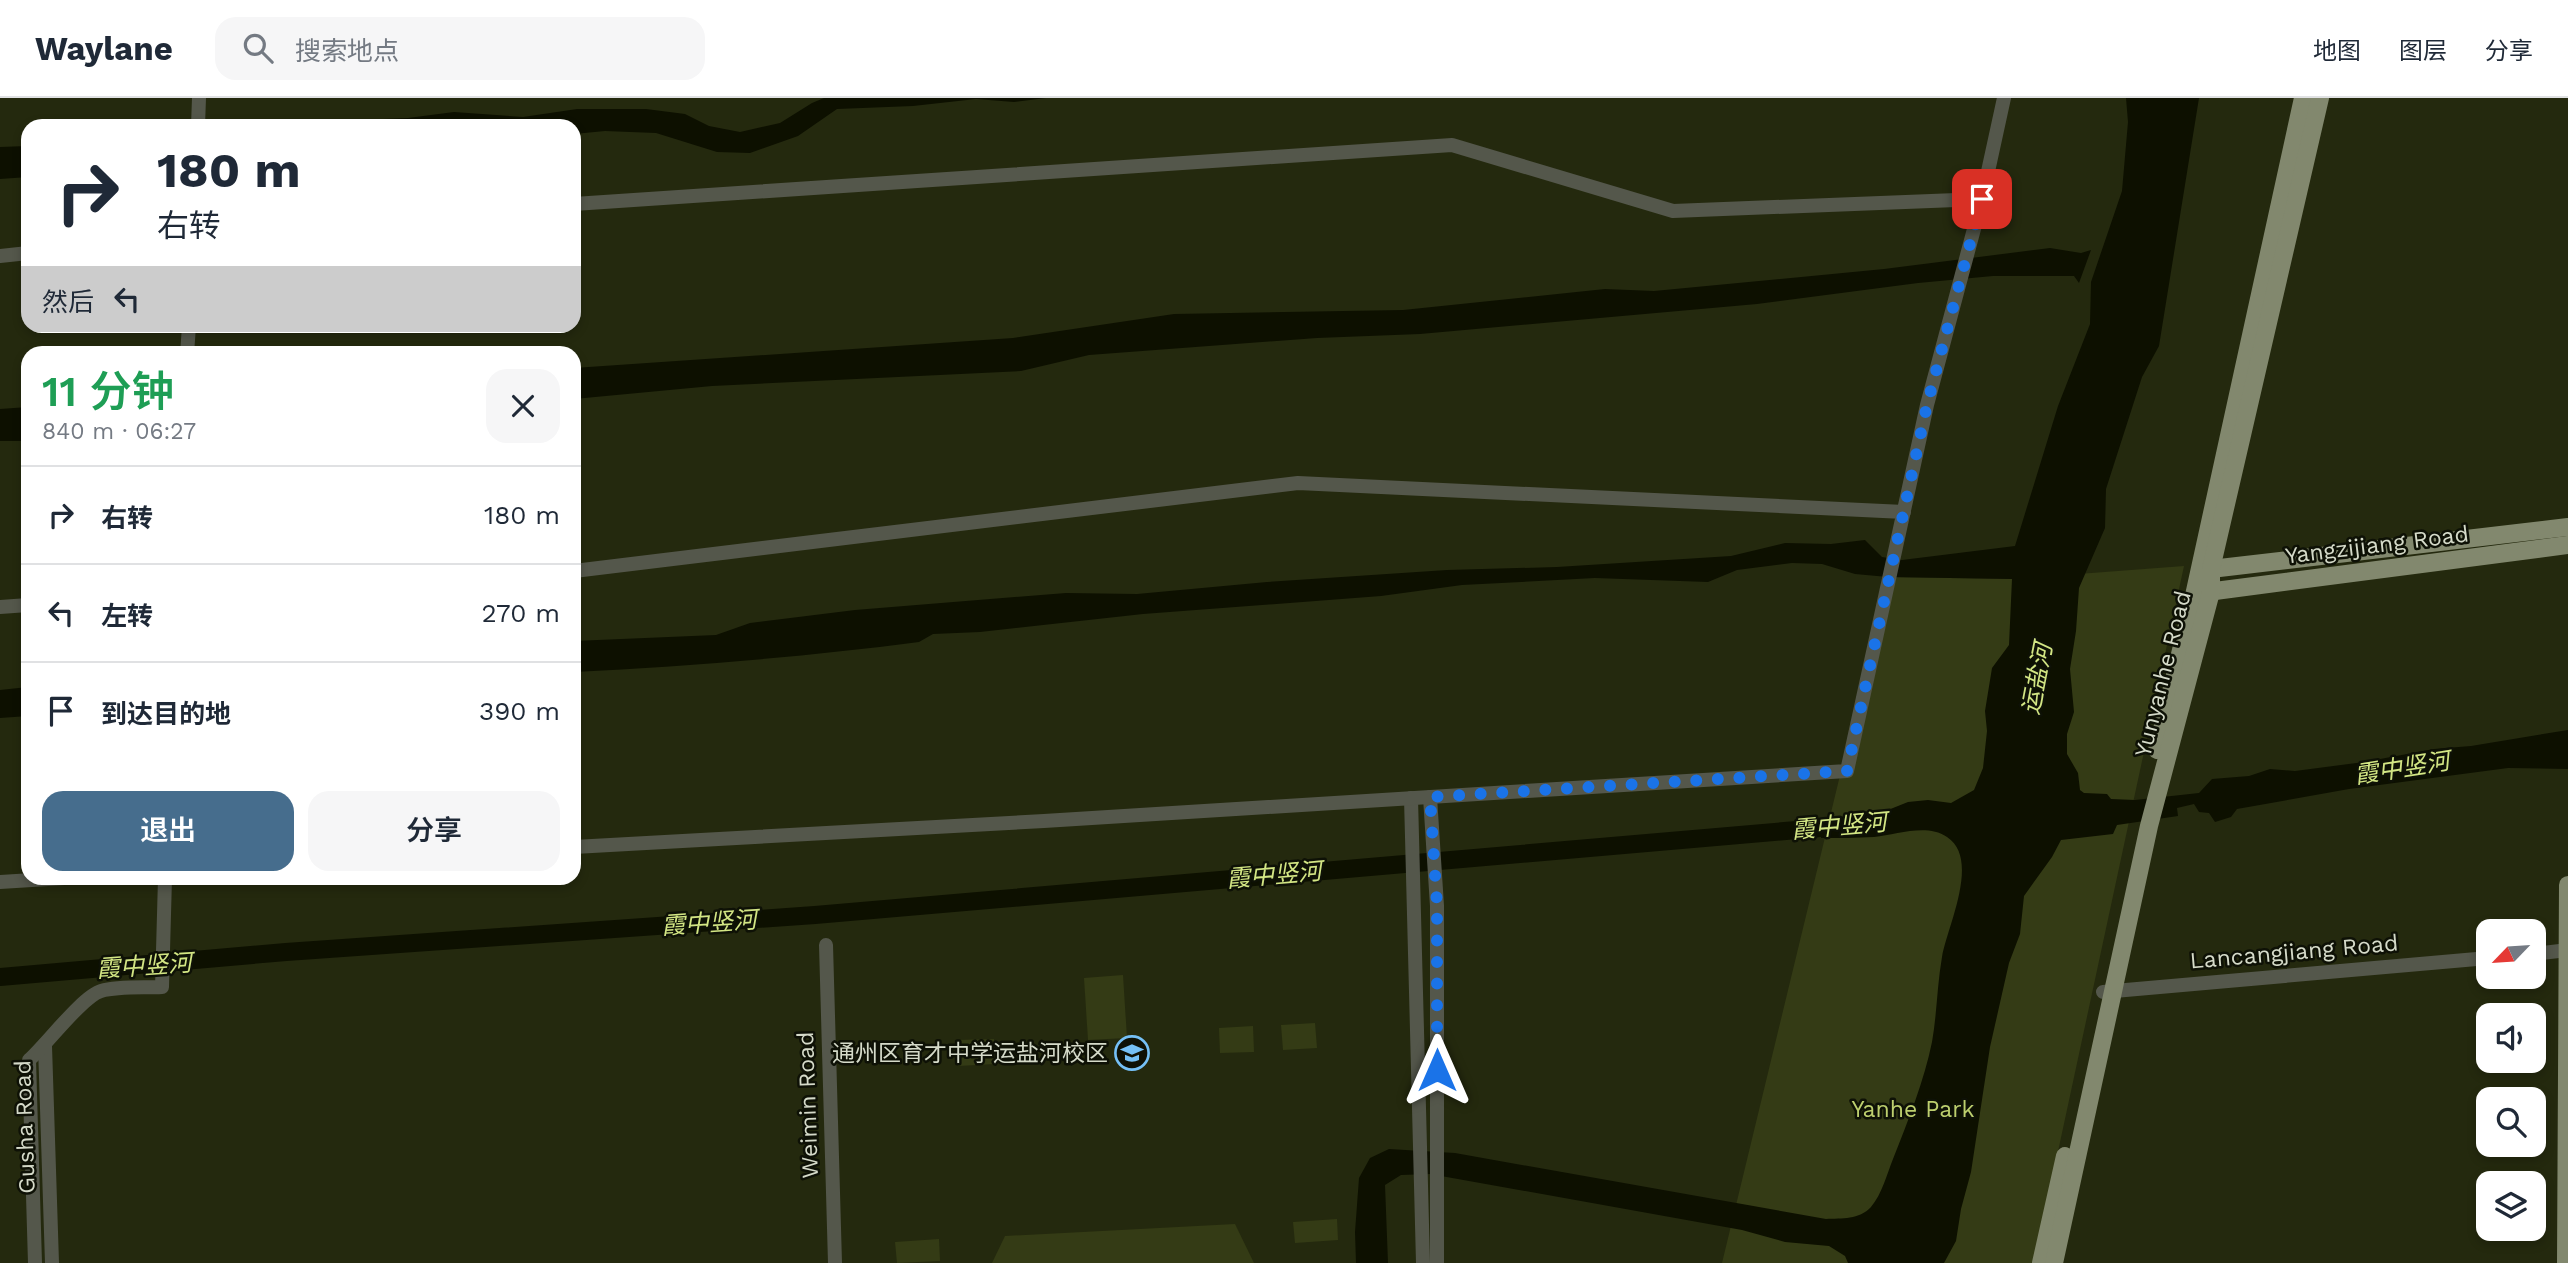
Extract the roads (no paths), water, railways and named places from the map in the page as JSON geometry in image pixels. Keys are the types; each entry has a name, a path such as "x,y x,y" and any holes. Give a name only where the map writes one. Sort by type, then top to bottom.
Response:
{"main road":[{"name":"Yunyanhe Road","path":"2153,790 2211,592 2204,572 2304,98"},
{"name":"Yunyanhe Road","path":"2054,1263 2108,991 2193,600 2204,572 2320,98"},
{"name":"Yangzijiang Road","path":"2204,572 2567,533"},
{"name":"Yangzijiang Road","path":"2193,600 2211,592 2567,533"},
{"path":"2566,1263 2568,885"},
{"name":"Yunyanhe Road","path":"2040,1263 2108,991"}],"street":[{"path":"198,119 199,98"},
{"path":"581,848 1847,771 1927,405 1965,254 1982,199 2004,98"},
{"path":"581,204 1452,145 1673,211 1982,199"},
{"path":"0,256 21,254"},
{"path":"581,570 1298,484 1904,512"},
{"path":"0,607 21,606"},
{"path":"1430,797 1437,905 1437,1263"},
{"path":"1411,799 1423,1263"},
{"path":"0,882 21,881"},
{"path":"45,1046 58,1028 99,991 162,987 165,885"},
{"name":"Weimin Road","path":"826,945 835,1263"},
{"path":"2546,953 2567,951"},
{"name":"Lancangjiang Road","path":"2108,991 2476,959"},
{"name":"Gusha Road","path":"35,1263 30,1060 45,1046"},
{"name":"Gusha Road","path":"45,1046 52,1263"}],"water":[{"path":"824,98 1046,98 1014,102 976,99 913,106 837,109 798,136 750,153 717,152 656,133 605,131 581,133 581,119 383,119 454,112 523,117 577,109 646,109 685,114 709,126 740,132 780,123"},
{"name":"运盐河","path":"2126,98 2199,98 2159,346 2142,377 2106,489 2105,528 2079,588 2070,669 2074,712 2067,734 2067,754 2078,773 2080,790 2084,793 2107,794 2111,799 2135,800 2199,793 2212,779 2249,776 2270,769 2295,771 2364,762 2568,730 2568,769 2508,768 2349,789 2237,809 2231,817 2215,822 2209,813 2199,812 2194,804 2177,808 2178,816 2117,825 2113,834 2061,840 2024,896 2020,934 2009,963 1990,1047 1971,1172 1956,1241 1944,1263 1848,1263 1845,1256 1829,1246 1785,1242 1742,1230 1430,1174 1401,1175 1385,1185 1388,1263 1356,1263 1359,1178 1370,1158 1389,1149 1455,1153 1826,1219 1856,1216 1871,1207 1884,1184 1929,1057 1942,957 1962,877 1961,861 1957,847 1939,833 1921,830 1874,837 1821,838 1820,820 1888,810 1908,802 1928,800 1951,803 1974,790 1983,768 1987,731 1985,711 1992,668 2009,645 2012,579 1888,577 1855,574 1822,564 1792,563 1737,570 1708,582 1595,578 1462,585 1381,596 1143,614 980,632 933,634 919,642 790,657 581,672 581,641 716,635 750,623 855,610 1066,593 1137,594 1447,570 1557,567 1731,556 1785,543 1831,544 1865,540 1882,557 1902,560 2015,546 2058,406 2090,324 2091,282 2122,191 2128,122"},
{"path":"21,146 21,178 0,179 0,147"},
{"path":"2050,248 2081,253 2091,250 2079,283 2074,276 1993,276 1757,304 1420,334 1317,338 1089,355 1021,371 712,386 581,398 581,368 1013,338 1174,314 1403,310 1605,289 1654,291 1884,269"},
{"path":"21,408 21,441 0,441 0,409"},
{"path":"21,688 21,716 0,718 0,690"}],"waterway":[{"name":"霞中竖河","path":"0,977 286,952 815,915 1843,826"}],"place":[{"name":"通州区育才中学运盐河校区","path":"1132,1053"}],"park label":[{"name":"Yanhe Park","path":"1913,1109"}]}
